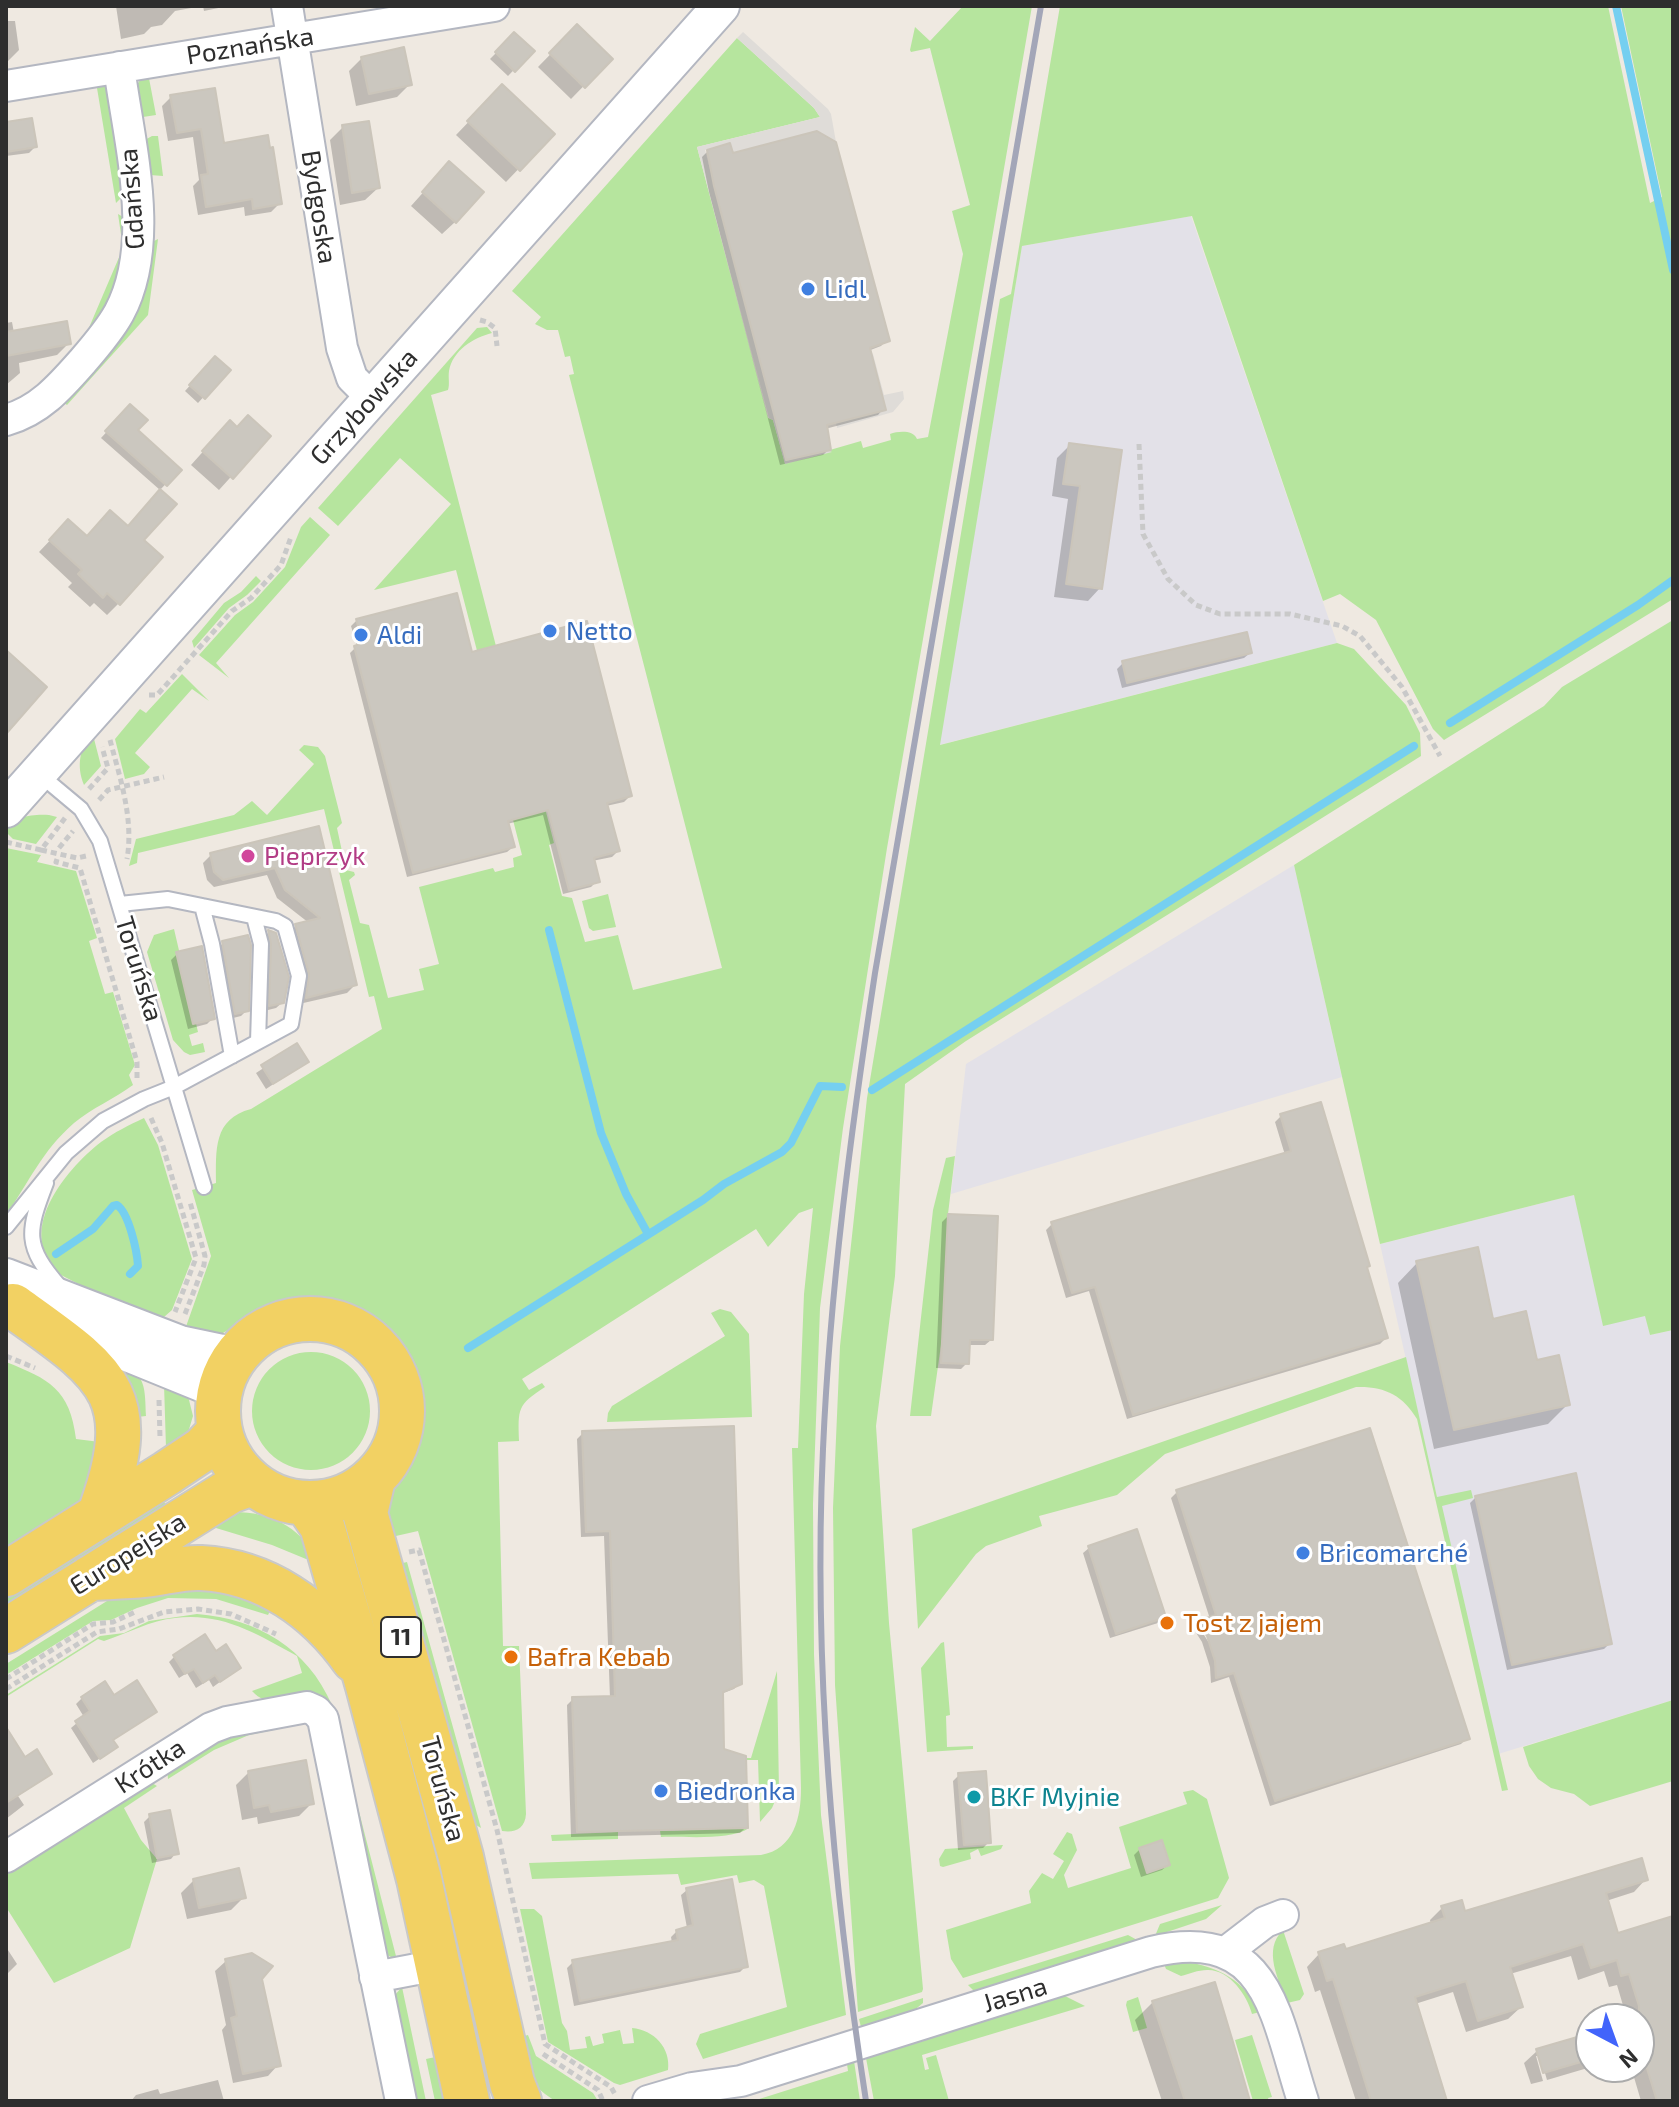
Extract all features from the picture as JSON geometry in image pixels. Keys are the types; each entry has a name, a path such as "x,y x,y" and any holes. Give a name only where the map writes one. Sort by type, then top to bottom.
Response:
{"main road":[{"path":"8,1296 88,1362 100,1376 114,1403 119,1425 118,1455 99,1516"},
{"name":"11","path":"317,1319 356,1331 386,1358 396,1376 403,1405 402,1426 387,1463 373,1479 337,1500 307,1504 278,1498 252,1483 232,1459 226,1393 251,1341 268,1330 297,1320 317,1319"},
{"name":"Europejska","path":"6,1574 203,1449 226,1393"},
{"name":"Toruńska","path":"373,1479 365,1513 441,1781 512,2083 519,2101"},
{"name":"Europejska","path":"6,1631 230,1491 252,1483"},
{"name":"Toruńska","path":"307,1504 322,1526 368,1686 419,1879 467,2101"},
{"path":"90,1578 198,1568 244,1575 280,1591 321,1621 339,1639 368,1686"}],"street":[{"name":"Bydgoska","path":"287,6 342,348 352,378 372,398"},
{"name":"Poznańska","path":"6,86 494,6"},
{"name":"Grzybowska","path":"6,809 372,398 711,9"},
{"name":"Gdańska","path":"6,420 31,411 72,374 118,314 129,289 136,264 139,225 119,67"},
{"path":"8,1296 73,1302 180,1344 226,1393"},
{"path":"8,1296 226,1393"},
{"name":"Krótka","path":"6,1857 211,1728 227,1722 307,1707 323,1719 375,1977"},
{"path":"1283,1915 1265,1922 1226,1952 1243,1961 1265,1987 1303,2101"},
{"name":"Jasna","path":"648,2101 692,2088 741,2081 1151,1952 1190,1946 1226,1952"},
{"path":"401,2101 375,1977 438,1965"},
{"name":"Jasna","path":"702,2101 741,2081"}],"lane":[{"name":"Toruńska","path":"38,772 76,805 91,823 103,849 204,1187"},
{"path":"6,1227 79,1140 103,1121 291,1024 299,976 285,926 276,921 168,899 120,904"},
{"path":"202,906 232,1056"},
{"path":"254,917 261,944 258,1042"},
{"path":"50,1174 32,1223 33,1248 38,1261 73,1302"}],"path":[{"path":"471,322 481,320 492,325 497,346"},
{"path":"1139,444 1143,534 1168,579 1196,605 1220,614 1290,614 1342,626 1360,636 1402,687 1440,756"},
{"path":"141,700 148,689"},
{"path":"117,729 109,738 122,786 130,840 126,866 137,902"},
{"path":"88,791 108,768"},
{"path":"96,803 108,790 164,777"},
{"path":"41,850 63,820"},
{"path":"59,848 75,829"},
{"path":"6,842 77,858 86,855 88,863"},
{"path":"57,859 56,862 80,868 137,1062 137,1080"},
{"path":"150,1117 162,1143 196,1258 170,1320"},
{"path":"183,1319 205,1256 186,1191"},
{"path":"6,1356 41,1370"},
{"path":"159,1397 160,1449"},
{"path":"419,1550 497,1830 545,2044 611,2087 616,2096"},
{"path":"184,1602 232,1606"},
{"path":"6,1689 97,1632 119,1629 164,1612 198,1609 231,1614 281,1636"},
{"path":"6,1679 93,1624 113,1622 138,1610"},
{"path":"536,2048 598,2090 603,2101"}],"shaded area":[{"path":"743,32 828,109 836,142 817,131 733,153 730,143 705,150 786,461 827,450 832,452 785,464 773,420 769,418 697,147 820,117 737,38"},
{"path":"1191,216 1337,643 939,745 1022,246"},
{"path":"870,352 884,395 903,391 904,399 893,412 837,428 836,423 885,410"},
{"path":"1294,865 1342,1077 951,1194 966,1064"},
{"path":"1574,1195 1579,1214 1646,1315 1650,1335 1673,1330 1673,1700 1495,1755 1380,1244"}],"green space":[{"path":"963,6 1032,6 887,848 843,1128 820,1308 813,1504 814,1654 821,1815 846,2015 703,2059 696,2044 700,2034 787,2007 764,1886 754,1880 739,1883 737,1875 681,1885 678,1874 532,1879 529,1863 761,1855 781,1846 797,1821 801,1788 792,1448 798,1448 804,1294 813,1208 799,1213 768,1247 756,1229 522,1379 529,1390 542,1383 545,1387 521,1409 519,1441 498,1442 503,1646 519,1646 526,1814 524,1823 518,1829 502,1831 418,1531 387,1538 387,1508 420,1442 424,1415 422,1389 414,1365 382,1325 337,1302 293,1300 253,1314 223,1333 202,1337 183,1335 211,1256 192,1190 216,1183 217,1148 223,1128 239,1114 382,1029 374,996 369,997 324,809 138,853 137,863 129,866 136,839 234,815 252,801 267,815 314,764 299,750 304,745 318,747 325,756 342,823 337,828 346,870 355,875 349,880 360,923 369,925 388,998 424,990 419,969 439,964 419,887 493,868 495,872 514,867 513,858 522,855 513,820 516,819 513,789 456,570 374,590 451,504 400,458 338,526 318,508 477,328 487,327 492,333 471,342 455,357 449,371 448,390 431,395 504,677 511,676 554,843 549,845 562,896 572,898 585,942 618,935 633,990 722,968 569,375 574,374 570,356 565,357 558,330 547,330 535,324 541,317 512,291 737,38 820,117 697,147 768,418 773,420 785,463 861,441 863,448 891,440 890,434 897,432 909,433 917,439 928,437 963,254 952,211 970,205 930,48 910,50 915,27 930,41"},
{"path":"1060,6 1608,6 1650,203 1662,197 1621,6 1673,6 1673,599 1444,740 1433,729 1376,620 1340,594 1323,601 1192,216 1022,246 940,745 1337,643 1354,649 1406,705 1420,733 1421,756 966,1041 905,1084 895,1276 876,1426 889,1623 923,1989 922,1992 858,2012 835,1685 833,1508 840,1346 867,1098 1000,299 1011,294"},
{"path":"273,51 287,64 293,103 284,63 270,53 150,73"},
{"path":"148,74 156,115 143,117 135,112 135,93 138,82"},
{"path":"96,82 103,82 109,92 124,195 116,203"},
{"path":"158,136 163,176 150,175 143,141"},
{"path":"118,214 128,220 123,269 95,329 88,330 123,248"},
{"path":"158,239 148,315 67,405 62,401 150,243"},
{"path":"310,517 330,535 216,663 229,678 199,655 285,567 301,527"},
{"path":"256,576 261,581 229,608 194,648 192,641 224,603 241,592"},
{"path":"1673,620 1673,1330 1650,1335 1645,1316 1603,1326 1574,1195 1380,1244 1294,865 1544,706 1562,687"},
{"path":"182,674 209,701 192,689 135,753 150,767 144,774 125,779 115,739 140,709 146,713"},
{"path":"92,731 101,766 84,785 80,757"},
{"path":"49,815 57,817 36,844 13,839 6,832 18,819"},
{"path":"6,848 41,855 37,862 76,871 97,938 89,941 105,994 113,992 135,1065 129,1075 133,1085 81,1118 63,1134 44,1156 6,1215"},
{"path":"608,894 616,927 593,931 589,928 582,901"},
{"path":"174,929 198,1032 189,1035 192,1046 203,1043 205,1052 190,1055 173,1040 147,952 154,935"},
{"path":"144,1118 158,1145 192,1259 172,1310 156,1324 61,1275 47,1259 42,1241 49,1204 72,1169 101,1142"},
{"path":"955,1156 948,1214 942,1338 931,1416 910,1416 933,1210 946,1158"},
{"path":"720,1309 731,1312 749,1334 752,1417 607,1422 612,1406 725,1336 711,1313"},
{"path":"311,1352 334,1357 353,1369 365,1388 370,1411 365,1434 353,1453 334,1465 311,1470 288,1465 269,1453 257,1434 252,1411 257,1388 269,1369 288,1357"},
{"path":"105,1356 139,1377 145,1391 146,1416 128,1418"},
{"path":"1406,1357 1437,1497 1471,1490 1473,1498 1442,1506 1508,1790 1502,1791 1417,1419 1406,1404 1384,1390 1356,1387 1165,1454 1117,1495 1039,1516 1042,1526 986,1546 976,1554 918,1629 912,1529"},
{"path":"6,1362 34,1374 55,1388 69,1408 76,1439 108,1443 85,1501 6,1557"},
{"path":"164,1384 188,1396 193,1416 187,1436 166,1448"},
{"path":"160,1495 170,1512 6,1614 6,1592"},
{"path":"231,1512 257,1514 281,1522 300,1536 316,1557 306,1559 216,1528 211,1520"},
{"path":"407,1562 481,1828 471,1822 395,1565"},
{"path":"164,1580 276,1599 268,1615 216,1599 168,1598 111,1620 93,1621 6,1675 6,1664 115,1596"},
{"path":"197,1614 240,1622 278,1640 294,1652 309,1667 332,1705 316,1695 282,1702 259,1697 252,1691 302,1673 297,1656 239,1626 192,1617 166,1619 104,1641 98,1639 6,1697 100,1636 124,1633 149,1621"},
{"path":"944,1642 950,1715 946,1716 947,1747 973,1746 973,1749 927,1752 921,1668"},
{"path":"777,1671 779,1792 772,1808 760,1822 758,1760 747,1758 751,1758"},
{"path":"1673,1700 1673,1781 1590,1806 1574,1794 1551,1788 1538,1779 1529,1766 1523,1747"},
{"path":"334,1714 397,1960 385,1954"},
{"path":"308,1719 327,1814 308,1723 249,1735 214,1750 168,1779 167,1767 217,1737"},
{"path":"147,1780 157,1786 124,1808 141,1840 157,1859 130,1948 54,1983 6,1907 6,1870"},
{"path":"1193,1790 1207,1799 1229,1878 1218,1898 963,1978 951,1959 946,1930 1031,1903 1029,1891 1042,1873 1053,1879 1064,1861 1053,1854 1067,1832 1072,1834 1077,1850 1064,1875 1068,1888 1131,1868 1119,1827 1187,1804 1183,1792"},
{"path":"749,1828 731,1835 707,1837 661,1837 660,1831"},
{"path":"618,1832 618,1839 552,1841 551,1835"},
{"path":"1003,1845 1001,1849 981,1856 978,1849 970,1853 971,1859 940,1866 939,1859 945,1849"},
{"path":"1222,1905 1206,1919 1155,1936 1160,1924"},
{"path":"520,1909 534,1909 542,1916 570,2050 587,2048 585,2037 590,2036 593,2046 604,2043 602,2034 620,2030 623,2044 634,2043 632,2028 640,2029 654,2036 664,2048 668,2070 620,2085 548,2042"},
{"path":"1283,1930 1304,1994 1300,2000 1287,2003 1273,1956 1277,1938"},
{"path":"1128,1935 1139,1941 975,1992 968,1985"},
{"path":"1185,1962 1209,1967 1219,1971 1229,1977 1247,1992 1260,2012 1252,2014 1236,1984 1223,1974 1204,1970 1181,1976 1166,1969 1164,1964"},
{"path":"402,1987 426,2101 412,2101 394,1996"},
{"path":"1063,1995 1085,2006 922,2055 925,2070 929,2069 926,2058 936,2055 949,2101 874,2101 866,2058"},
{"path":"1138,1997 1147,2028 1133,2032 1126,2005 1127,2001"},
{"path":"923,1998 923,2003 912,2012 861,2027 859,2019"},
{"path":"528,2035 536,2056 593,2093 598,2101 555,2101 533,2084 516,2038"},
{"path":"1252,2035 1272,2097 1268,2098 1269,2101 1253,2101 1235,2040"},
{"path":"445,2055 449,2101 435,2101 426,2059"},
{"path":"854,2061 860,2101 753,2101 848,2071 847,2064"}],"building":[{"path":"577,24 613,59 585,88 549,53"},
{"path":"514,32 535,51 515,72 495,52"},
{"path":"404,47 412,85 369,94 361,57"},
{"path":"502,84 555,134 520,171 467,121"},
{"path":"215,88 224,143 268,135 270,148 273,147 282,204 253,209 252,199 206,207 201,175 208,174 201,129 177,133 170,95"},
{"path":"32,118 37,147 6,152 6,122"},
{"path":"369,121 380,188 352,193 342,125"},
{"name":"Lidl","path":"817,131 836,142 890,341 870,348 886,410 827,425 831,450 786,460 707,150 730,143 733,153"},
{"path":"449,161 484,192 456,223 422,192"},
{"path":"67,321 71,344 6,356 6,332"},
{"path":"215,356 231,370 205,399 189,385"},
{"path":"130,404 148,420 138,430 182,470 167,486 105,431"},
{"path":"248,415 271,436 233,479 202,451 230,420 237,427"},
{"path":"1069,443 1122,450 1102,589 1066,584 1080,486 1063,484"},
{"path":"160,489 177,504 144,540 163,557 120,605 107,593 103,598 78,574 82,570 49,540 68,519 87,536 110,510 128,526"},
{"path":"457,593 472,652 587,621 632,796 607,803 620,851 594,858 600,882 569,890 548,810 508,821 515,847 413,873 354,646 363,643 356,619"},
{"path":"1247,632 1252,653 1127,683 1122,661"},
{"path":"6,650 47,687 6,734"},
{"path":"319,826 357,985 306,998 309,974 295,924 320,918 285,890 275,868 223,880 214,872 210,853"},
{"path":"268,930 276,933 289,977 284,1003 269,1006 271,944"},
{"path":"248,935 251,945 249,1011 235,1014 222,941"},
{"path":"202,946 215,1019 193,1024 176,952"},
{"path":"297,1043 309,1062 273,1084 261,1065"},
{"path":"1321,1102 1388,1338 1133,1415 1095,1287 1072,1293 1051,1222 1291,1151 1280,1114"},
{"path":"948,1214 998,1216 993,1340 970,1340 969,1364 941,1363"},
{"path":"1478,1247 1493,1319 1526,1311 1537,1360 1559,1355 1570,1405 1454,1430 1416,1261"},
{"path":"734,1426 742,1684 723,1692 724,1749 746,1756 748,1828 577,1832 572,1697 615,1696 610,1531 586,1532 582,1431"},
{"name":"Bricomarché","path":"1370,1428 1470,1739 1275,1801 1234,1673 1216,1678 1215,1661 1207,1636 1197,1621 1216,1615 1176,1490"},
{"path":"1576,1473 1612,1644 1512,1665 1475,1496"},
{"path":"1137,1529 1166,1617 1116,1634 1088,1546"},
{"path":"205,1634 216,1651 226,1644 241,1668 220,1682 215,1675 203,1683 194,1669 185,1674 173,1655"},
{"path":"137,1680 157,1712 113,1740 118,1747 100,1759 75,1721 90,1711 81,1697 105,1681 114,1695"},
{"path":"6,1727 25,1757 37,1749 52,1774 6,1803"},
{"path":"306,1760 314,1804 271,1812 269,1805 254,1808 248,1771"},
{"name":"BKF Myjnie","path":"986,1771 991,1843 964,1845 958,1773"},
{"path":"170,1810 179,1854 157,1858 149,1814"},
{"path":"1162,1840 1170,1865 1147,1873 1139,1848"},
{"path":"1642,1858 1648,1880 1606,1893 1618,1933 1673,1916 1673,2101 1657,2101 1652,2083 1655,2083 1655,2003 1638,2003 1629,1974 1621,1976 1617,1960 1591,1968 1583,1944 1510,1967 1523,2007 1478,2021 1466,1981 1415,1997 1447,2101 1371,2101 1333,1979 1327,1981 1318,1952 1344,1944 1346,1949 1445,1918 1441,1906 1462,1900 1465,1911"},
{"path":"239,1868 246,1898 199,1908 193,1879"},
{"path":"732,1879 748,1967 580,2001 572,1960 678,1940 676,1930 693,1925 686,1888"},
{"path":"252,1953 273,1966 262,1979 281,2066 243,2074 231,2018 237,2016 225,1959"},
{"path":"1215,1982 1250,2101 1185,2101 1152,2001"},
{"path":"1575,2038 1575,2064 1543,2073 1536,2049"}],"waterway":[{"path":"1616,6 1673,270"},
{"path":"1450,723 1673,580"},
{"path":"872,1090 1414,746"},
{"path":"549,930 601,1133 626,1194 648,1234"},
{"path":"468,1348 724,1184 782,1152 791,1143 820,1086 842,1087"},
{"path":"56,1254 93,1229 117,1205 129,1224 136,1251 138,1266 130,1274"}],"railway":[{"path":"866,2101 835,1858 824,1694 821,1531 831,1329 850,1151 875,973 1041,6"}],"place":[{"name":"Lidl","path":"808,289"},
{"name":"Netto","path":"550,631"},
{"name":"Aldi","path":"361,635"},
{"name":"Pieprzyk","path":"248,856"},
{"name":"Bricomarché","path":"1303,1553"},
{"name":"Tost z jajem","path":"1167,1623"},
{"name":"Bafra Kebab","path":"511,1657"},
{"name":"Biedronka","path":"661,1791"},
{"name":"BKF Myjnie","path":"974,1797"}]}
